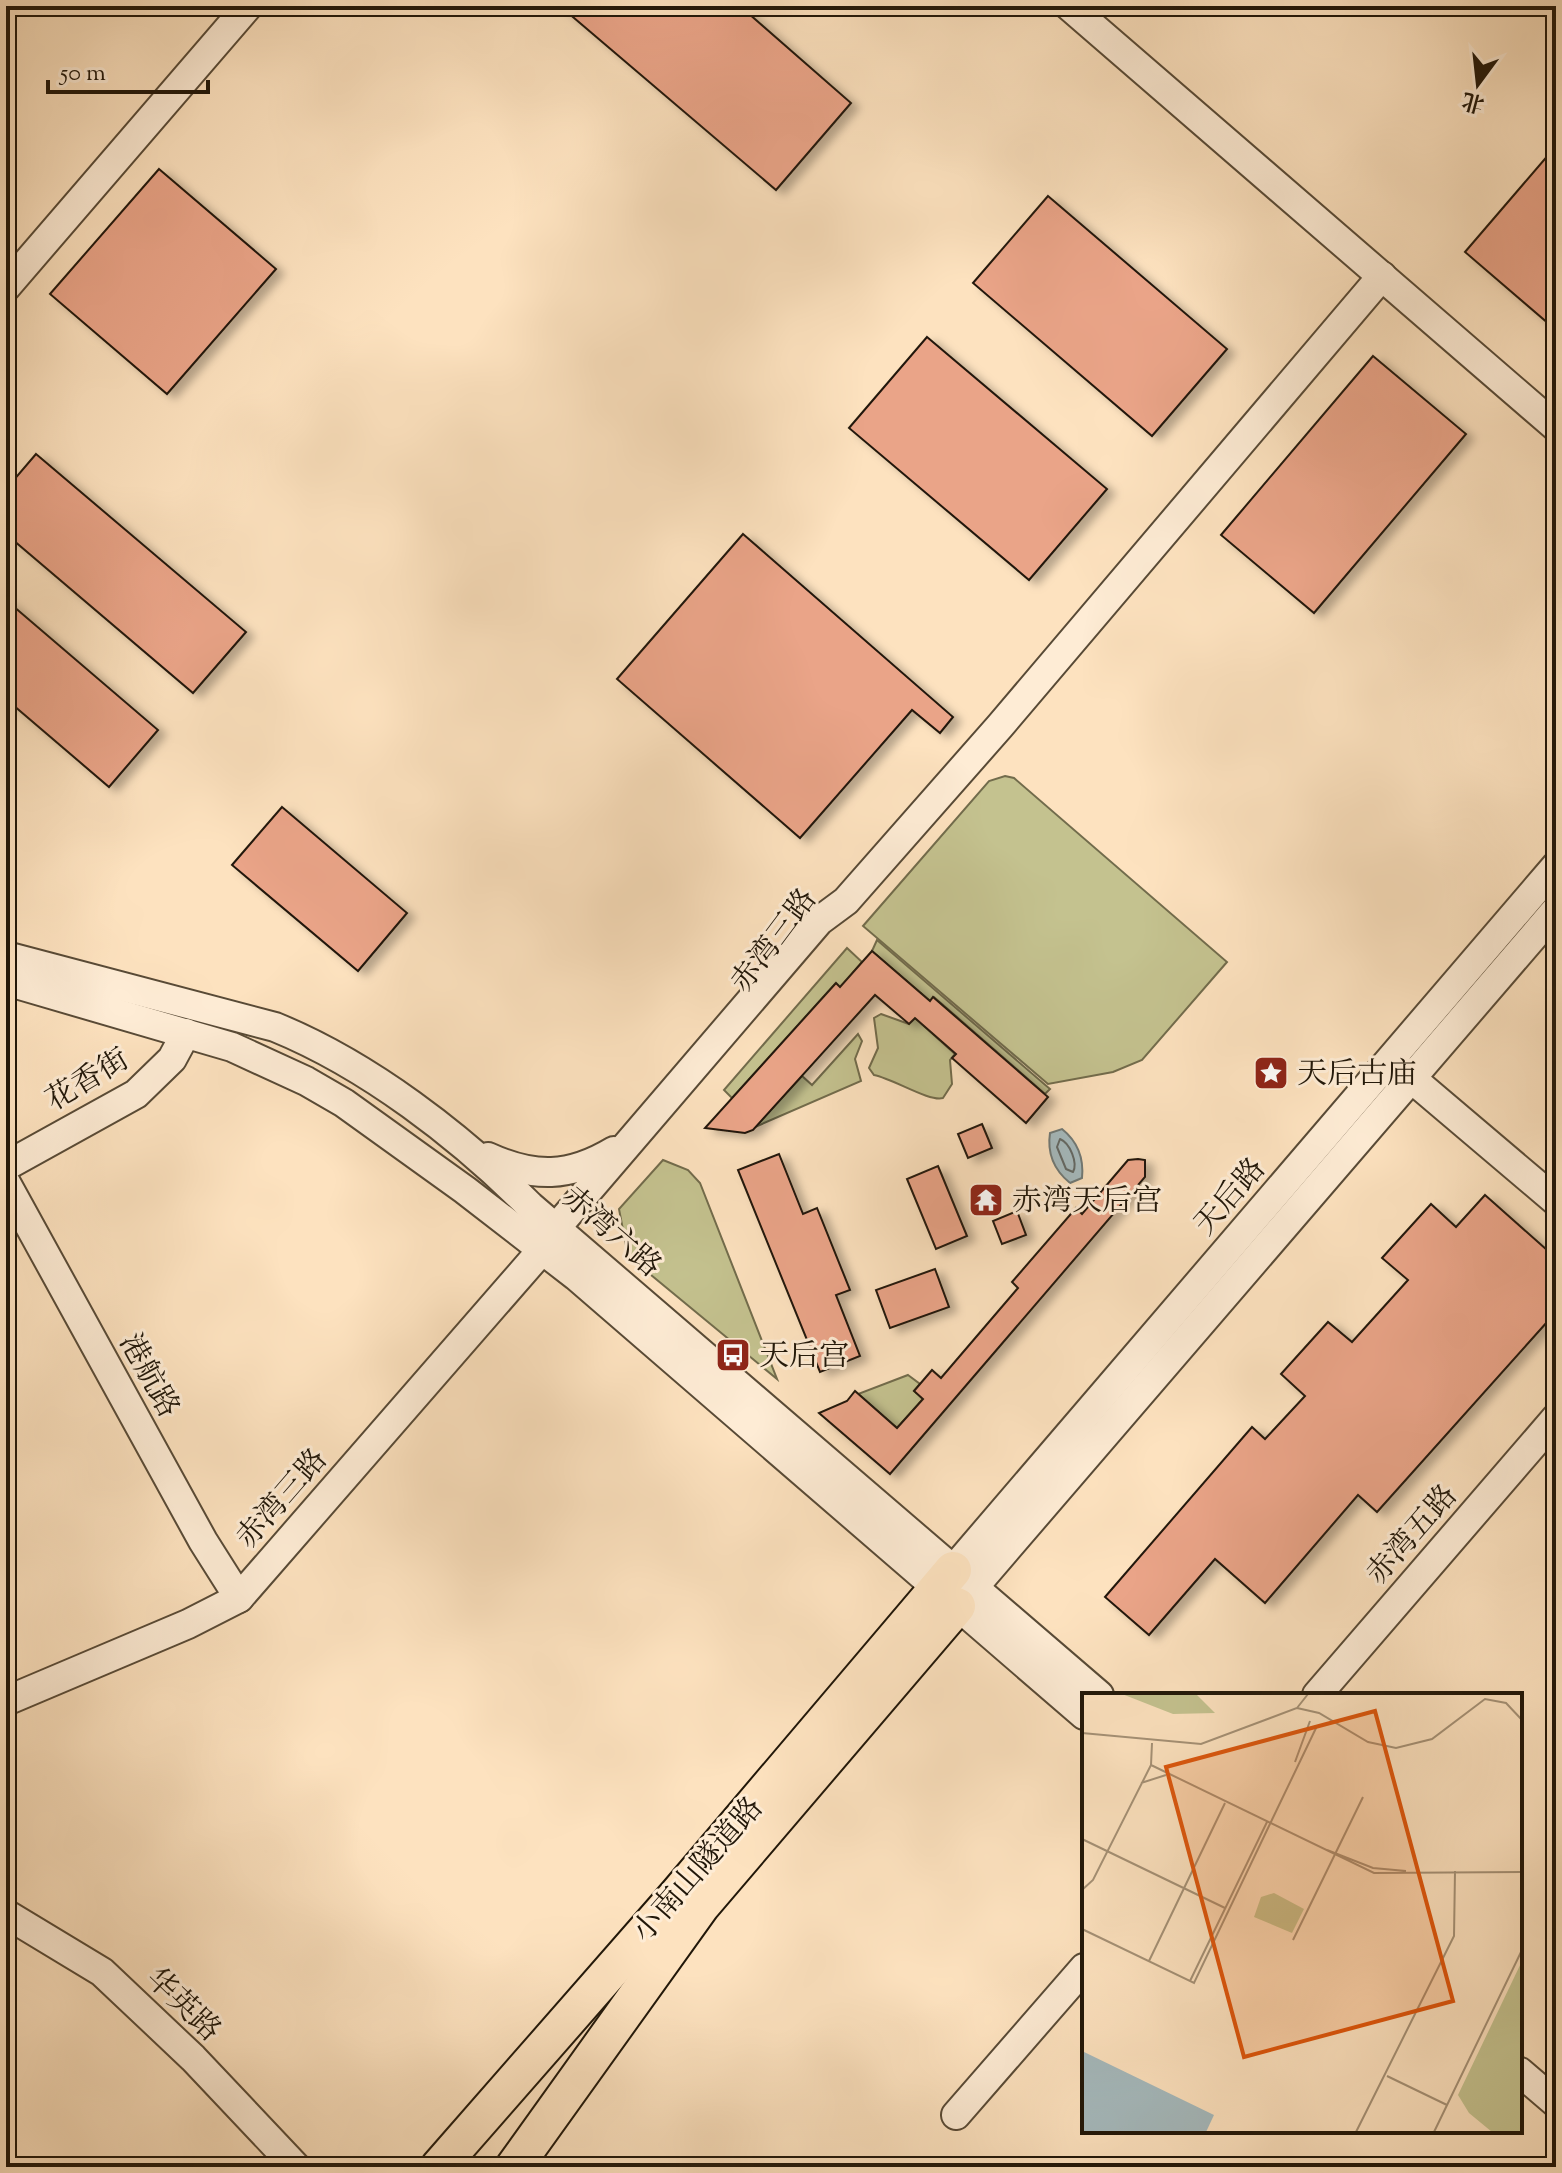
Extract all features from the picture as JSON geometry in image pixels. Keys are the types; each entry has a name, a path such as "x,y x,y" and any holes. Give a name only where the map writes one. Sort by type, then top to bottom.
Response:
{"main road":[{"name":"小南山隧道路","path":"439,2167 678,1894 955,1588"},
{"name":"小南山隧道路","path":"514,2167 701,1906 955,1588"}],"street":[{"path":"6,287 248,6"},
{"path":"1069,6 1556,427"},
{"path":"846,901 1000,726 1382,276"},
{"name":"天后路","path":"955,1588 1390,1060 1556,866"},
{"name":"赤湾三路","path":"556,1239 632,1140 819,921 846,901"},
{"name":"赤湾三路","path":"6,1701 188,1624 239,1598 829,933 846,901"},
{"name":"天后路","path":"955,1588 1412,1078 1556,910"},
{"name":"赤湾六路","path":"6,956 216,1009 296,1036 409,1105 473,1151 556,1239 955,1588 1082,1713"},
{"name":"赤湾六路","path":"6,981 186,1033 274,1064 344,1103 414,1151 556,1239"},
{"name":"花香街","path":"6,1166 136,1094 172,1059 186,1033"},
{"path":"1390,1060 1556,1201"},
{"path":"473,1151 511,1167 552,1175 591,1163 632,1140"},
{"name":"港航路","path":"6,1183 203,1541 239,1598"},
{"name":"赤湾五路","path":"1319,1693 1556,1418"},
{"name":"赤湾六路","path":"955,1588 1096,1693"},
{"name":"华英路","path":"6,1914 102,1972 193,2058 296,2167"},
{"path":"956,2115 1082,1970"},
{"path":"1522,2074 1556,2103"}],"shaded area":[{"path":"1005,776 1014,778 1227,962 1142,1060 1113,1072 1048,1084 863,926 989,781"},
{"path":"877,940 1050,1089 1045,1094 934,997 930,1001 872,951"},
{"path":"847,948 862,962 852,974 859,980 859,1004 835,984 732,1098 724,1090"},
{"path":"881,1014 909,1024 915,1018 955,1054 950,1060 952,1084 943,1098 929,1097 874,1075 869,1068 878,1048 874,1018"},
{"path":"858,1034 862,1041 855,1059 861,1081 755,1127 802,1076 812,1085"},
{"path":"663,1160 688,1170 700,1183 777,1379 628,1256 619,1209"},
{"path":"908,1375 920,1384 914,1391 923,1399 897,1428 858,1394"}],"water":[{"path":"1062,1129 1081,1157 1082,1178 1070,1183 1056,1167 1051,1154 1050,1133"}],"building":[{"path":"560,6 740,6 851,103 776,190"},
{"path":"1556,146 1556,330 1465,252"},
{"path":"159,169 276,269 167,394 50,294"},
{"path":"1048,196 1227,349 1152,436 973,283"},
{"path":"927,337 1107,489 1029,580 849,428"},
{"path":"1373,356 1466,434 1314,613 1221,535"},
{"path":"36,454 246,632 193,693 6,534 6,489"},
{"path":"743,534 953,717 940,733 912,710 800,838 617,679"},
{"path":"6,600 158,730 109,787 6,699"},
{"path":"282,807 407,913 358,971 232,865"},
{"path":"872,951 930,1001 933,997 1048,1097 1026,1123 952,1058 956,1054 915,1018 909,1024 875,995 753,1130 745,1133 705,1128 836,983 840,987"},
{"path":"982,1124 992,1148 968,1158 958,1134"},
{"path":"779,1154 803,1214 817,1208 850,1290 836,1295 860,1356 820,1372 738,1170"},
{"path":"1128,1160 1145,1160 1145,1177 890,1474 819,1413 847,1401 855,1391 897,1428 923,1399 914,1391 932,1370 941,1378 1018,1288 1012,1282 1076,1208 1082,1214"},
{"path":"938,1166 967,1236 936,1249 907,1179"},
{"path":"1485,1195 1556,1258 1556,1312 1377,1512 1358,1495 1265,1603 1215,1559 1149,1635 1105,1597 1252,1427 1265,1439 1305,1396 1281,1374 1328,1322 1352,1342 1408,1280 1382,1258 1431,1204 1456,1227"},
{"path":"1017,1211 1026,1235 1002,1244 993,1221"},
{"path":"935,1269 949,1307 890,1328 876,1290"}],"place":[{"name":"天后古庙","path":"1271,1073"},
{"name":"赤湾天后宫","path":"986,1200"},
{"name":"天后宫","path":"733,1355"}]}
